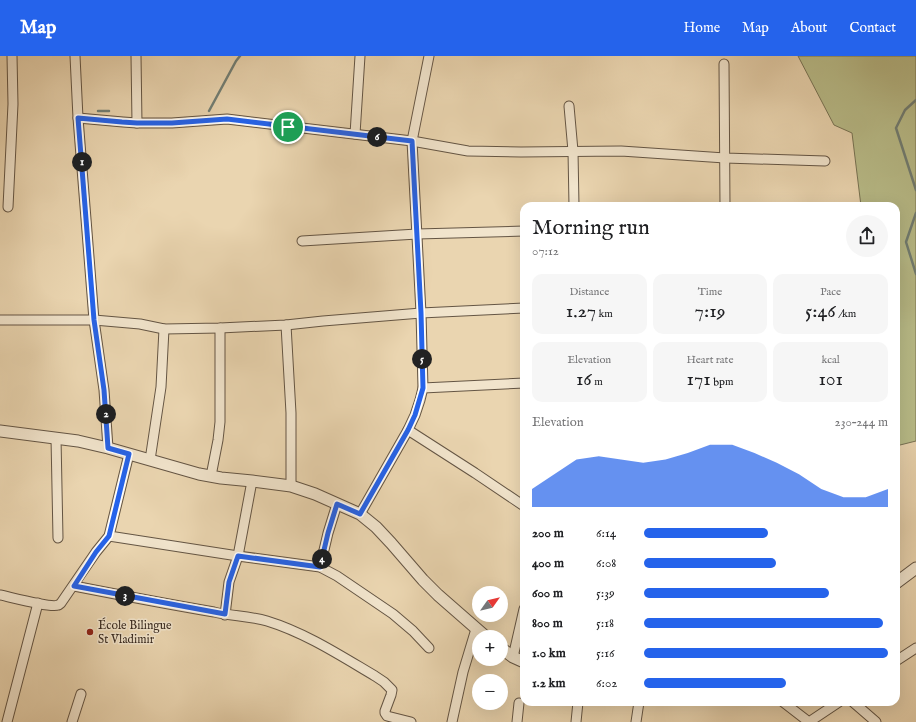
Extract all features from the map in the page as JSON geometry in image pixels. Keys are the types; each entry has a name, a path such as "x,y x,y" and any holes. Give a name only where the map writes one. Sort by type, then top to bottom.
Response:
{"street":[{"path":"8,207 13,104 12,56"},
{"path":"75,56 78,118 94,320 104,390 108,448"},
{"path":"136,56 137,123"},
{"path":"355,134 360,56"},
{"path":"360,514 408,430 415,415 423,388 421,313 412,141 430,56"},
{"path":"724,64 725,202"},
{"path":"569,106 573,151 574,202"},
{"path":"78,118 137,123 172,123 227,119 412,141 468,151 621,151 725,158 825,161"},
{"path":"302,241 417,234 520,231"},
{"path":"0,320 94,320 140,324 164,328 220,328 286,325 323,320 421,313 520,308"},
{"path":"286,325 291,413 291,486"},
{"path":"150,460 161,387 164,328"},
{"path":"211,476 220,422 220,328"},
{"path":"423,388 520,383"},
{"path":"408,430 520,503"},
{"path":"0,431 78,441 199,474 291,486 315,494 360,514 376,527 438,595 476,629 463,672 452,722"},
{"path":"56,438 58,538"},
{"path":"0,595 38,603 58,605 61,603 96,552 109,536 129,454"},
{"path":"225,614 229,582 238,556 252,481"},
{"path":"320,567 337,504"},
{"path":"109,536 320,567 337,576 393,614 413,631 429,648"},
{"path":"900,580 916,568"},
{"path":"74,586 254,618 277,624 320,645 376,676 392,690 385,711 387,716 411,722"},
{"path":"7,722 38,603"},
{"path":"513,657 520,626"},
{"path":"900,658 916,648"},
{"path":"508,653 520,660"},
{"path":"72,722 80,694"},
{"path":"517,722 519,703"},
{"path":"576,722 578,706"},
{"path":"636,722 638,706"},
{"path":"788,706 809,722 833,706"},
{"path":"858,706 876,722"}],"green space":[{"path":"798,56 916,56 916,441 900,445 900,202 861,202 852,133 834,125"}],"waterway":[{"path":"209,111 240,56"},
{"path":"916,100 905,110 896,128 916,190"},
{"path":"98,111 109,111"},
{"path":"916,213 906,242 916,274"}],"place":[{"name":"École Bilingue St Vladimir","path":"90,632"}],"route":[{"path":"78,118 137,123 172,123 227,119 288,127 412,141 421,313 423,388 415,415 360,514 337,504 320,567 238,556 229,582 225,614 74,586 96,552 109,536 129,454 108,448 104,390 94,320 78,118"}]}
